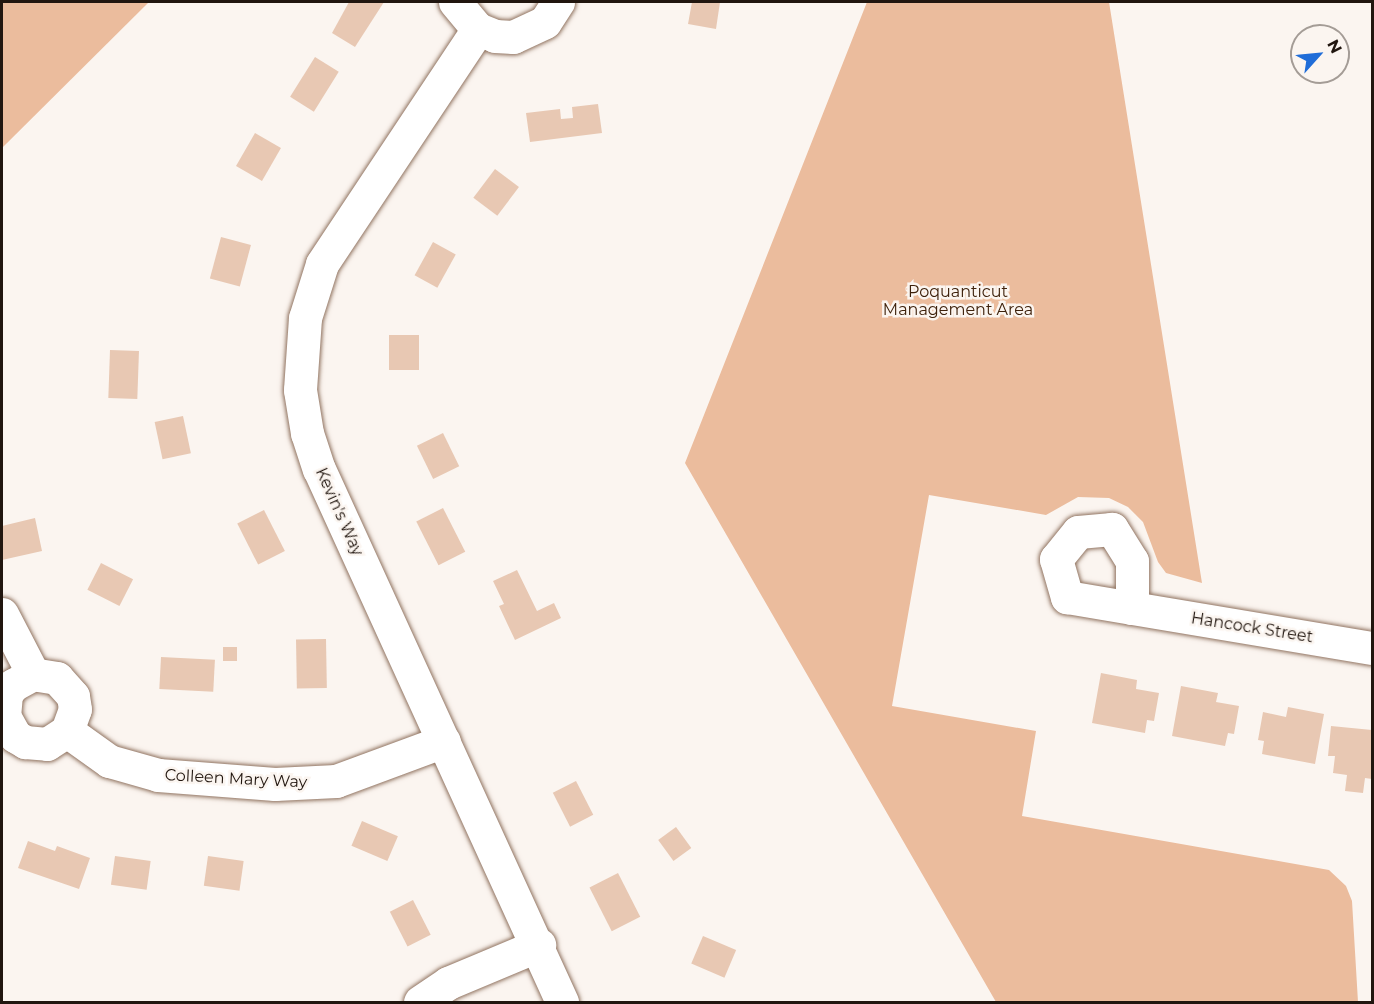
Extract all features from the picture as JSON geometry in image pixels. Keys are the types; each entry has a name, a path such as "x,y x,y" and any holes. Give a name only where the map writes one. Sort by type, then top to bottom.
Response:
{"street":[{"path":"455,2 478,29 504,37 531,32 545,22 558,2"},
{"name":"Kevin's Way","path":"478,29 322,264 305,318 300,353 302,401 319,469 539,945 562,1002"},
{"name":"Hancock Street","path":"1132,608 1372,648"},
{"path":"2,614 33,674"},
{"path":"33,674 57,678 73,696 73,721 67,731 58,740 36,745 15,736 4,717 6,694 21,678 33,674"},
{"name":"Colleen Mary Way","path":"67,731 109,761 137,770 276,784 336,782 444,741"},
{"path":"420,1002 448,983 539,945"}],"green space":[{"path":"2,2 149,2 2,148"},
{"name":"Poquanticut Management Area","path":"867,2 1109,2 1202,583 1166,573 1158,562 1143,522 1128,507 1109,498 1078,497 1046,515 929,495 892,706 1036,731 1022,816 1329,870 1346,886 1352,901 1358,1002 996,1002 685,463"}],"building":[{"path":"349,2 384,2 355,47 332,33"},
{"path":"692,2 720,2 716,29 688,24"},
{"path":"315,57 339,72 314,112 290,97"},
{"path":"598,104 602,133 530,142 526,113 560,109 561,119 573,118 572,107"},
{"path":"255,133 281,148 262,181 236,166"},
{"path":"495,169 519,187 497,216 473,198"},
{"path":"221,237 251,245 240,287 210,279"},
{"path":"433,242 456,255 437,288 415,275"},
{"path":"389,335 419,335 419,370 389,370"},
{"path":"110,350 139,351 137,399 108,398"},
{"path":"183,416 191,453 163,459 155,422"},
{"path":"443,433 459,466 433,479 417,446"},
{"path":"443,508 465,552 439,565 416,522"},
{"path":"264,510 285,551 258,565 237,524"},
{"path":"35,518 42,551 2,560 2,526"},
{"path":"101,563 133,579 119,606 87,590"},
{"path":"517,570 537,611 554,603 561,618 515,640 499,606 504,604 493,581"},
{"path":"326,639 327,688 297,689 296,640"},
{"path":"223,647 237,647 237,661 223,661"},
{"path":"161,657 215,660 213,692 159,689"},
{"path":"1101,673 1137,680 1136,689 1159,693 1154,721 1147,720 1145,733 1092,723"},
{"path":"1181,686 1218,693 1216,702 1239,706 1234,734 1228,733 1225,746 1172,736"},
{"path":"1288,707 1324,714 1315,764 1262,754 1264,741 1258,740 1263,712 1286,717"},
{"path":"1331,726 1372,730 1372,779 1365,778 1363,793 1345,791 1347,775 1333,773 1335,756 1328,756"},
{"path":"576,781 593,815 570,827 553,793"},
{"path":"362,821 398,836 387,861 351,846"},
{"path":"676,827 691,848 673,861 658,840"},
{"path":"28,841 55,851 57,846 90,858 79,889 18,868"},
{"path":"115,856 151,861 147,890 111,885"},
{"path":"208,856 244,861 239,891 204,886"},
{"path":"618,873 640,917 612,931 589,888"},
{"path":"413,900 431,935 408,947 390,912"},
{"path":"703,936 736,950 724,978 691,964"}]}
